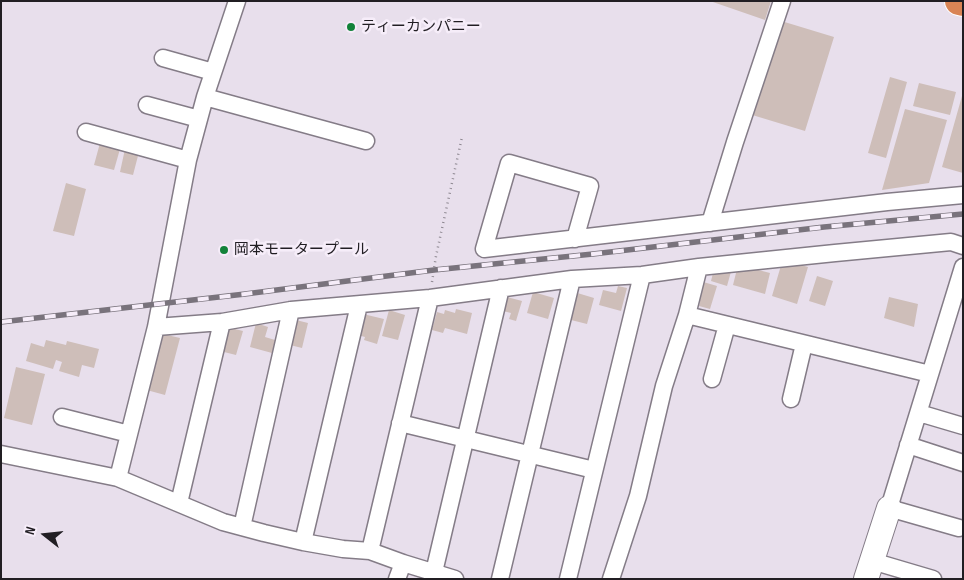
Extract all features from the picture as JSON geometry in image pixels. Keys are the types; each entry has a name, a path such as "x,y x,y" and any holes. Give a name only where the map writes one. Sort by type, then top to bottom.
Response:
{"street":[{"path":"118,478 156,326 188,160 205,97 237,1"},
{"path":"710,223 782,1"},
{"path":"163,58 213,72"},
{"path":"205,97 366,141"},
{"path":"147,105 199,119"},
{"path":"86,132 188,160"},
{"path":"574,239 590,186 509,163 484,249 574,239 887,202 963,195"},
{"path":"156,326 222,322 291,310 430,298 572,279 642,275 699,267 951,242 963,246"},
{"path":"611,579 638,496 664,386 687,316 699,267"},
{"path":"933,579 869,570 963,267"},
{"path":"568,579 642,275"},
{"path":"500,579 572,279"},
{"path":"434,572 501,288"},
{"path":"370,551 430,298"},
{"path":"303,542 358,305"},
{"path":"242,527 291,310"},
{"path":"687,316 930,374"},
{"path":"179,503 222,322"},
{"path":"712,379 727,325"},
{"path":"791,399 804,344"},
{"path":"919,413 963,426"},
{"path":"62,417 129,434"},
{"path":"400,424 594,470"},
{"path":"908,446 963,463"},
{"path":"1,454 118,478 223,522 303,542 343,549 370,551 456,579"},
{"path":"889,508 959,528"},
{"path":"398,579 403,562"}],"path":[{"path":"430,298 436,256 462,137"}],"building":[{"path":"710,1 771,1 765,20"},
{"path":"778,20 834,37 805,131 749,114"},
{"path":"890,77 907,82 886,158 868,153"},
{"path":"919,83 956,92 950,115 913,106"},
{"path":"963,96 963,173 942,167"},
{"path":"905,109 947,120 929,183 882,190"},
{"path":"100,143 120,149 114,170 94,165"},
{"path":"125,149 139,152 133,175 120,172"},
{"path":"66,183 86,189 74,236 53,231"},
{"path":"782,262 791,262 808,267 797,304 772,296"},
{"path":"743,266 770,273 765,294 733,285 737,269"},
{"path":"732,268 727,286 711,281 714,269"},
{"path":"817,276 833,281 825,306 809,301"},
{"path":"700,281 717,286 710,309 699,306 700,302 695,300"},
{"path":"618,286 627,288 621,311 599,305 603,290 616,293"},
{"path":"533,292 554,298 548,319 527,313"},
{"path":"574,292 594,298 587,324 567,319"},
{"path":"507,297 522,301 516,321 509,319 511,313 503,311"},
{"path":"889,297 918,304 914,327 884,318"},
{"path":"456,309 472,313 467,334 445,328 443,333 432,330 437,312 444,314 445,310 455,313"},
{"path":"389,310 405,315 398,340 382,336"},
{"path":"363,314 384,319 377,344 364,340 365,337 354,334"},
{"path":"296,320 308,323 302,348 290,345"},
{"path":"256,323 268,327 265,337 275,340 272,353 250,347"},
{"path":"227,327 243,331 236,355 220,351"},
{"path":"163,334 180,338 165,395 143,389 156,340"},
{"path":"46,340 66,345 67,341 99,349 94,368 82,365 79,377 59,371 62,362 56,360 53,369 26,361 31,343 44,347"},
{"path":"16,367 45,374 32,425 4,418"}],"railway":[{"path":"1,322 434,270 593,254 824,227 963,214"}],"place":[{"name":"ティーカンパニー","path":"351,27"},
{"name":"岡本モータープール","path":"224,250"}]}
